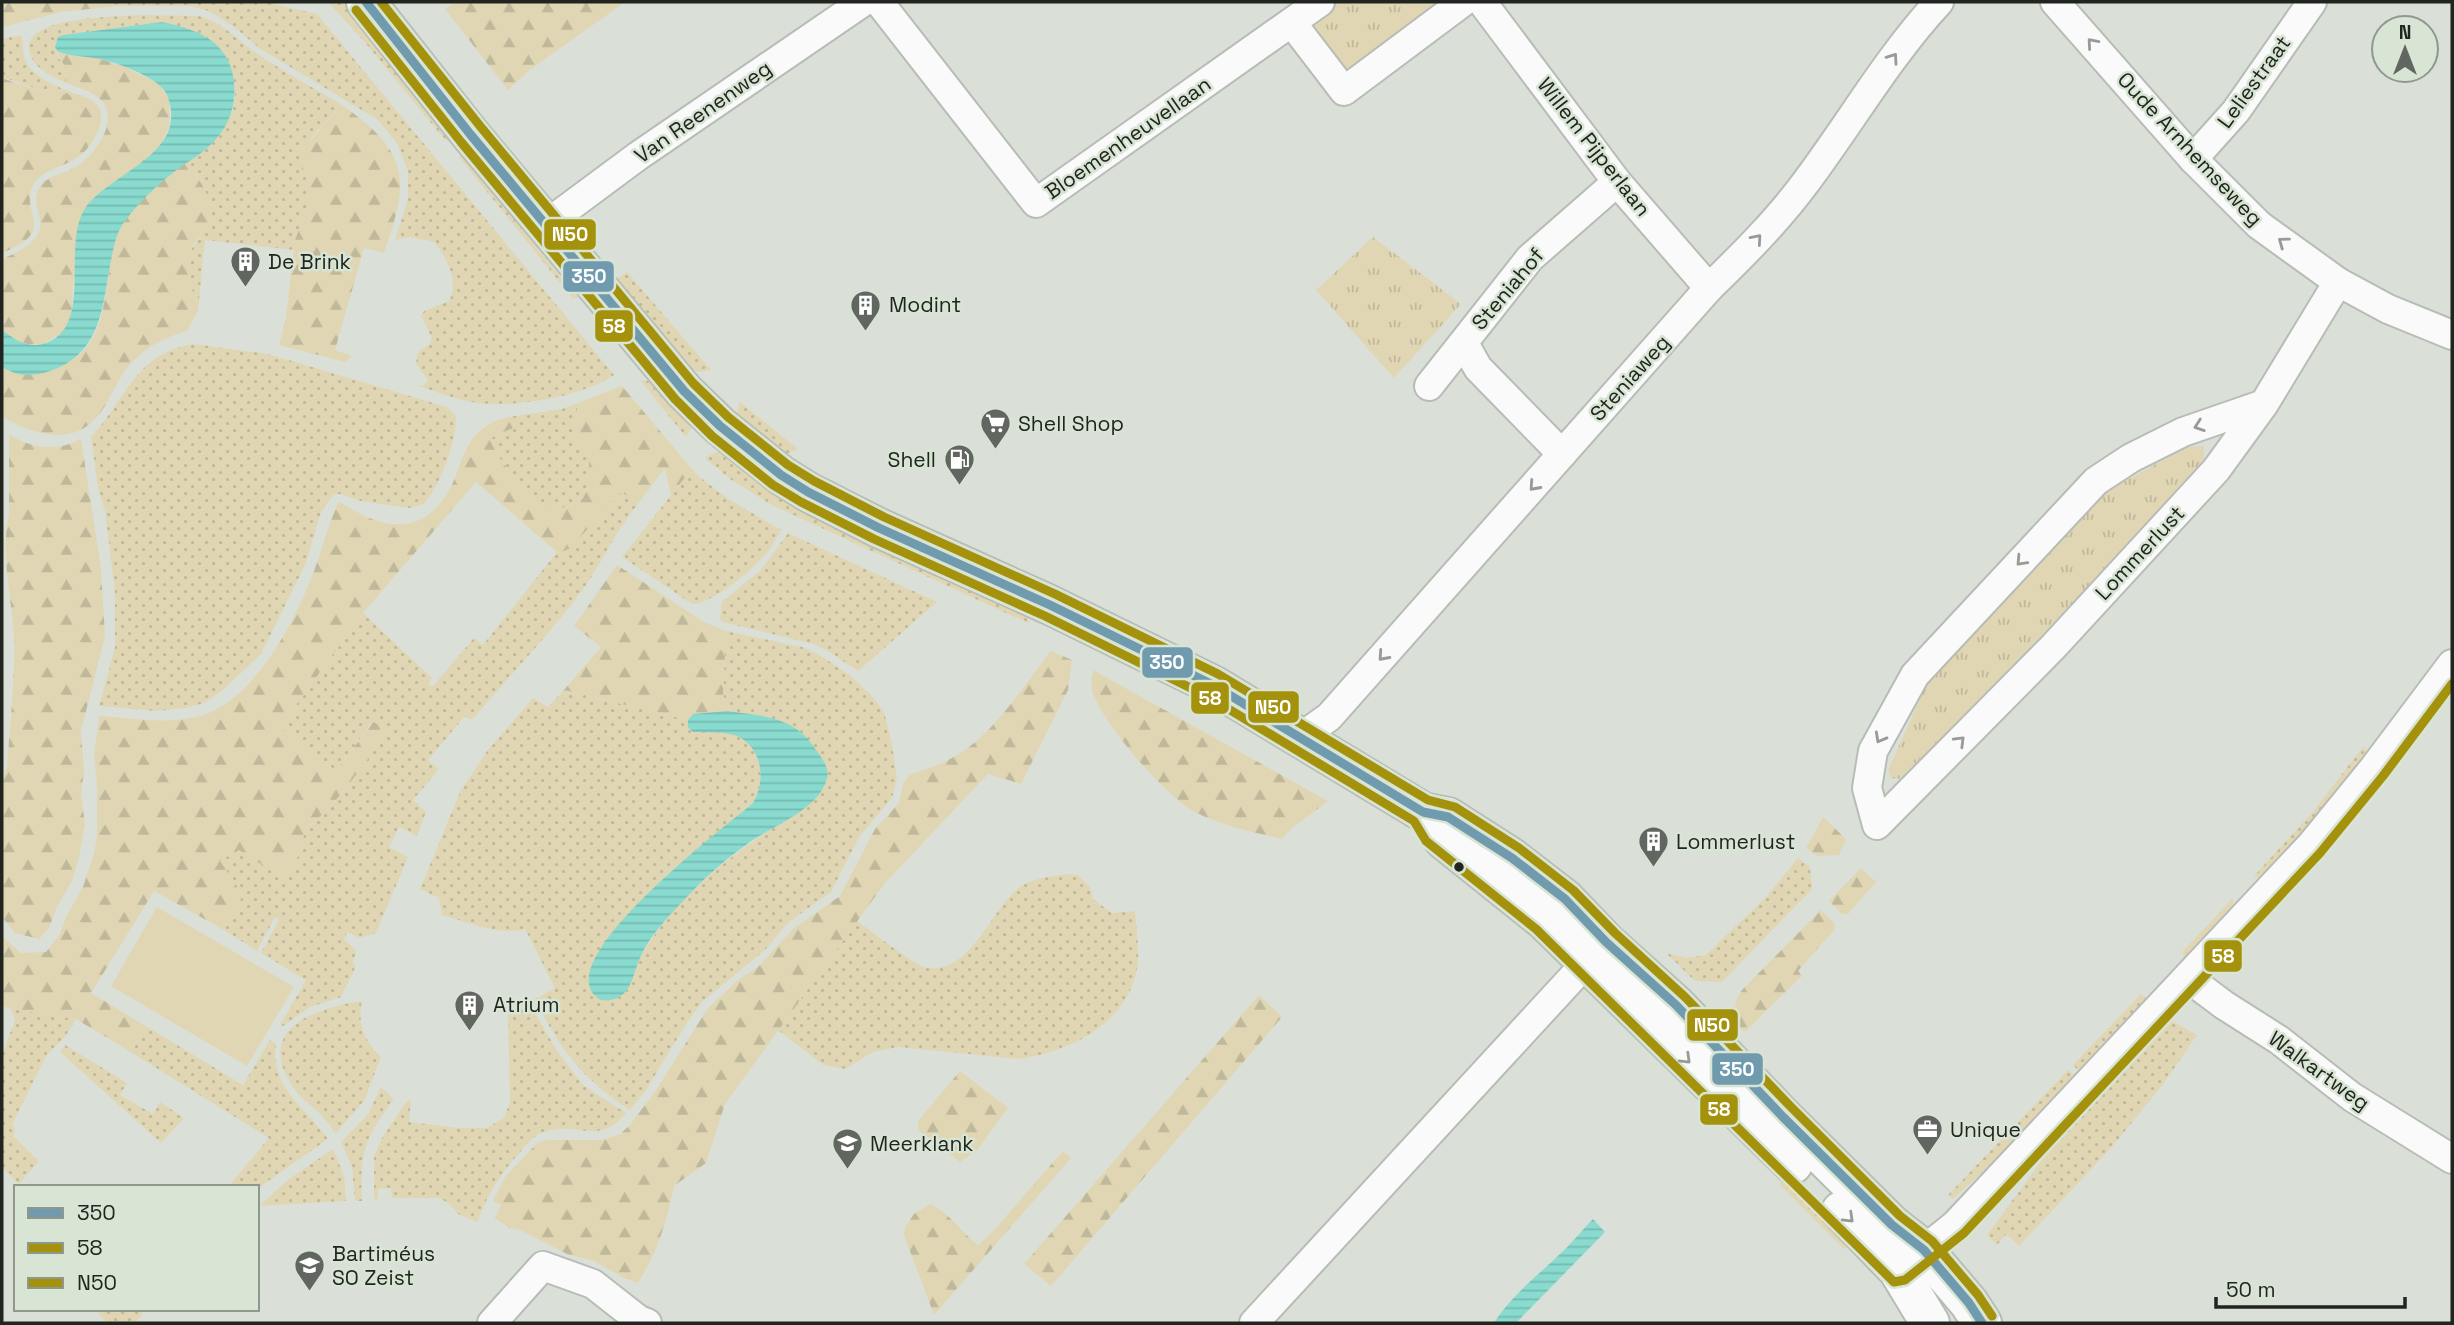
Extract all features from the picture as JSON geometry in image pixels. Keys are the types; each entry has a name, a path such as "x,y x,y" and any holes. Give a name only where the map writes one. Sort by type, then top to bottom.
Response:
{"main road":[{"path":"366,2 545,225 684,391 720,426 781,475 808,492 1213,685 1423,812 1435,832 1544,920 1596,952 1874,1243 1911,1260 1969,1303 1982,1323"},
{"path":"1911,1260 1930,1323"}],"street":[{"name":"Van Reenenweg","path":"545,225 638,156 863,2"},
{"name":"Bloemenheuvellaan","path":"879,2 1036,203 1292,23"},
{"path":"1320,2 1292,23 1344,91 1463,2"},
{"name":"Willem Pijperlaan","path":"1482,2 1617,182 1709,288"},
{"name":"Steniaweg","path":"1301,737 1329,717 1709,288 1746,252 1805,184 1912,32 1939,2"},
{"name":"Oude Arnhemseweg","path":"2055,2 2193,159 2243,206 2259,225 2338,282 2388,309 2452,335"},
{"name":"Leliestraat","path":"2193,159 2236,111 2312,2"},
{"name":"Steniahof","path":"1429,386 1530,258 1617,182"},
{"name":"Lommerlust","path":"2264,404 2183,432 2131,458 2096,481 1915,675 1873,751 1867,788 1877,825 2053,647 2216,470 2264,404 2338,282"},
{"name":"Steniahof","path":"1464,343 1478,368 1562,454"},
{"path":"1911,1260 1955,1225 2311,845 2373,769 2452,664"},
{"path":"1254,1323 1596,952"},
{"name":"Walkartweg","path":"2189,978 2224,1005 2279,1040 2352,1097 2452,1159"},
{"path":"492,1323 543,1266 598,1287 643,1322"}],"green space":[{"path":"2,2 110,2 118,6 61,12 2,27"},
{"path":"110,2 264,2 317,14 614,375 601,383 565,395 505,404 471,402 414,384 423,386 428,380 416,364 418,352 430,344 432,338 421,316 424,311 449,301 453,286 447,262 434,242 410,237 395,240 408,199 408,171 397,143 378,120 259,48 233,26 209,11 189,6 118,6"},
{"path":"328,2 343,2 448,140 446,141"},
{"path":"455,2 624,3 531,69 508,90 445,9"},
{"path":"1332,2 1440,2 1353,69 1341,69 1314,39 1311,17"},
{"path":"141,15 199,16 208,19 268,61 342,105 311,138 302,170 313,192 295,240 294,250 205,240 198,310 190,281 189,262 190,253 201,237 206,196 186,162 208,147 232,112 234,82 192,30 162,22 63,35 55,47 58,58 65,64 69,74 65,83 36,65 30,54 29,47 33,37 43,29 76,20"},
{"path":"21,35 24,57 35,73 62,89 90,99 49,93 2,77 2,39"},
{"path":"57,51 104,60 161,85 169,100 170,119 159,149 92,201 73,285 69,323 63,332 43,344 27,344 15,340 2,330 2,259 23,249 35,239 40,230 36,203 42,184 83,162 97,146 107,127 106,108 100,99 65,83 69,74"},
{"path":"2,78 40,90 90,99 97,104 101,119 96,135 82,154 36,181 30,201 34,228 30,236 20,244 2,253"},
{"path":"342,105 381,138 392,153 400,186 398,205 384,253 364,248 335,350 352,356 345,362 279,345 286,317 295,240 313,192 302,170 301,151"},
{"path":"461,155 577,297 573,299 459,157"},
{"path":"186,162 206,192 211,209 208,229 193,243 190,254 190,278 198,310 187,331 160,341 138,357 122,376 93,422 81,430 56,435 42,433 2,417 2,367 9,371 56,366 68,362 83,351 94,336 100,319 115,243 121,226 142,200"},
{"path":"1373,237 1461,304 1394,378 1316,290"},
{"path":"627,272 711,370 698,372 690,367 618,281 618,278"},
{"path":"194,344 268,354 447,407 456,416 450,450 442,474 424,504 409,508 361,501 340,494 333,495 321,512 306,563 261,654 223,690 204,703 185,708 157,711 99,706 115,648 115,592 105,511 98,488 91,437 145,367 174,349"},
{"path":"640,380 648,381 689,422 691,429 688,434 685,436"},
{"path":"622,386 697,475 687,475 671,495 665,468 638,504 622,492 569,549 557,552 476,482 363,613 296,705 284,731 336,771 373,722 390,731 340,795 305,829 300,853 284,879 239,850 220,861 243,895 224,930 154,891 91,993 149,1028 129,1051 76,1019 2,1006 2,936 21,953 46,952 60,934 83,887 97,836 94,756 99,716 150,720 188,719 219,708 237,695 268,660 282,639 311,579 338,503 388,523 402,524 428,515 451,487 470,443 482,429 497,420 509,417 515,427 489,439 508,471 527,492 547,506 558,508 580,500 589,486 589,461 576,443 578,403"},
{"path":"740,402 798,449 782,456 736,418"},
{"path":"578,403 576,443 589,461 589,486 584,498 575,503 561,508 547,506 526,492 517,482 489,439 514,427 509,417 562,409"},
{"path":"9,434 26,443 44,447 63,446 81,439 101,568 105,636 81,731 84,770 81,794 85,825 72,881 49,928 39,939 15,933 2,917 2,783 7,767 14,654 6,545 9,515"},
{"path":"2204,446 2204,461 2113,567 2043,641 1899,779 1891,778 1888,770 1927,684 2107,491 2187,447"},
{"path":"725,452 1025,614 1030,624 772,505 730,479 705,458 714,453"},
{"path":"687,475 697,475 727,498 781,530 766,554 742,577 711,598 692,604 622,557"},
{"path":"622,491 638,504 584,588 472,720 465,716 428,760 439,769 413,800 426,812 417,836 399,827 389,847 408,857 376,933 360,938 347,932 344,939 356,951 353,964 356,966 341,997 310,1007 283,1026 280,1025 306,980 261,953 279,920 275,917 257,951 224,930 243,895 220,861 239,849 283,879 300,853 305,829 340,796 389,731 372,722 336,771 283,731 296,705 363,613 432,678 428,684 432,687 474,638 483,645 557,552 569,548"},
{"path":"788,533 937,602 858,671 814,644 720,620 722,602 761,570"},
{"path":"617,565 704,622 726,631 723,694 727,711 693,714 688,720 564,690 601,647 574,626"},
{"path":"726,631 802,647 818,654 851,676 884,712 897,779 892,798 859,837 831,892 785,926 766,949 703,1001 646,1090 630,1110 586,1075 553,1033 535,999 555,988 525,929 505,931 442,915 439,898 420,889 461,790 488,750 533,698 548,707 564,690 688,720 688,727 737,736 752,748 760,765 760,785 753,803 662,879 611,935 594,960 640,958 670,915 706,878 791,816 756,715 727,711 723,694"},
{"path":"1051,651 1072,660 1068,690 1021,784 988,774 885,883 725,1104 706,1163 674,1186 660,1236 638,1283 594,1261 567,1254 520,1230 509,1228 495,1218 501,1205 493,1201 505,1177 538,1142 602,1140 620,1134 629,1126 654,1093 708,1008 738,980 758,967 793,929 840,896 875,829 899,803 903,784 909,775 950,759 979,739 1005,711"},
{"path":"1093,670 1328,801 1292,828 1282,839 1227,825 1195,812 1182,804 1152,775 1109,722 1092,691"},
{"path":"2363,747 2368,752 2300,839 2261,878 2254,876 2311,814"},
{"path":"1823,817 1846,839 1839,855 1817,856 1806,848"},
{"path":"1798,858 1810,867 1812,889 1722,982 1695,981 1666,953 1687,958 1706,955 1767,896"},
{"path":"1861,868 1876,882 1848,914 1842,914 1829,901"},
{"path":"1066,874 1078,875 1090,887 1093,899 1112,913 1135,911 1138,942 1134,981 1125,1000 1113,1016 1079,1040 1059,1049 1018,1059 899,1047 872,1052 846,1069 823,1065 778,1030 857,921 918,965 940,968 967,952 1009,897 1020,887 1036,880"},
{"path":"2233,898 2233,911 2184,962 2183,951"},
{"path":"157,907 294,987 247,1066 111,986"},
{"path":"1821,910 1834,923 1835,929 1798,971 1802,976 1745,1032 1732,1019 1737,998"},
{"path":"2141,994 2147,1000 2079,1071 2073,1065"},
{"path":"1259,995 1282,1017 1051,1286 1024,1264"},
{"path":"362,1001 360,1017 363,1032 381,1057 364,1101 336,1133 295,1090 284,1069 280,1052 284,1037 308,1016 343,1004"},
{"path":"528,1001 559,1054 584,1086 626,1113 616,1123 598,1131 559,1129 536,1136 501,1175 477,1222 458,1214 440,1198 392,1198 391,1188 378,1189 378,1199 374,1199 374,1157 382,1138 406,1102 411,1100 409,1122 459,1128 487,1128 504,1118 510,1102 508,1011"},
{"path":"11,1009 76,1019 65,1037 46,1056 12,1125 16,1131 13,1136 39,1161 19,1184 2,1168 2,1056 15,1020"},
{"path":"2168,1019 2197,1035 2164,1083 2112,1147 2019,1246 2006,1234 1997,1245 1987,1235 2051,1148"},
{"path":"149,1028 243,1085 270,1040 276,1044 275,1059 284,1085 328,1139 259,1188 259,1185 230,1185 269,1138 129,1051"},
{"path":"65,1045 127,1083 120,1095 153,1114 160,1102 184,1118 161,1143 60,1052"},
{"path":"2068,1070 2075,1076 1986,1169 1953,1199 1948,1195"},
{"path":"960,1071 1008,1108 978,1149 960,1162 919,1131 918,1121"},
{"path":"381,1087 394,1099 376,1125 366,1146 362,1169 362,1201 355,1201 352,1167 341,1142 368,1114"},
{"path":"333,1149 344,1176 346,1201 259,1206 289,1179"},
{"path":"1063,1151 1071,1158 934,1315 904,1235 905,1227 914,1214 930,1204 944,1212 978,1245"},
{"path":"1783,1179 1792,1179 1853,1241 1844,1249 1780,1185"},
{"path":"100,1311 140,1311 143,1314 135,1323 108,1323 98,1314"}],"water":[{"path":"162,22 205,36 228,60 234,82 234,103 228,122 208,147 154,189 122,225 114,245 96,327 79,354 65,364 41,374 24,375 8,370 2,367 2,330 17,340 34,345 46,343 61,333 69,319 73,302 76,241 79,222 86,207 98,194 159,147 168,132 171,115 167,95 157,83 111,62 57,51 55,47 58,37"},
{"path":"727,711 777,720 798,730 823,760 827,779 815,800 741,848 700,883 649,942 625,992 614,999 601,1000 589,983 595,958 616,928 678,865 753,803 757,794 760,766 746,741 727,733 693,732 688,727 688,720 693,714"},
{"path":"1593,1219 1605,1232 1516,1323 1494,1323 1516,1295"}],"transit line":[{"name":"350","path":"366,2 470,134 684,391 720,426 781,475 808,492 1213,685 1423,812 1448,817 1512,858 1565,899 1606,942 1676,1005 1783,1117 1892,1225 1924,1250 1969,1303 1982,1323"},
{"name":"N50","path":"381,2 693,383 728,417 788,465 814,481 884,517 1055,594 1218,674 1428,800 1455,807 1519,848 1573,890 1685,997 1900,1216 1932,1241 1978,1295 1992,1316"},
{"name":"58","path":"356,10 461,142 675,399 712,436 773,485 801,502 874,539 1045,616 1207,696 1414,821 1426,841 1536,929 1894,1282 1905,1280 1964,1233 2320,853 2383,776 2452,684"}],"place":[{"name":"De Brink","path":"245,289"},
{"name":"Modint","path":"866,332"},
{"name":"Shell Shop","path":"995,451"},
{"name":"Shell","path":"959,487"},
{"name":"Lommerlust","path":"1653,869"},
{"name":"Atrium","path":"470,1032"},
{"name":"Unique","path":"1927,1157"},
{"name":"Meerklank","path":"847,1171"},
{"name":"Bartiméus SO Zeist","path":"309,1293"}]}
